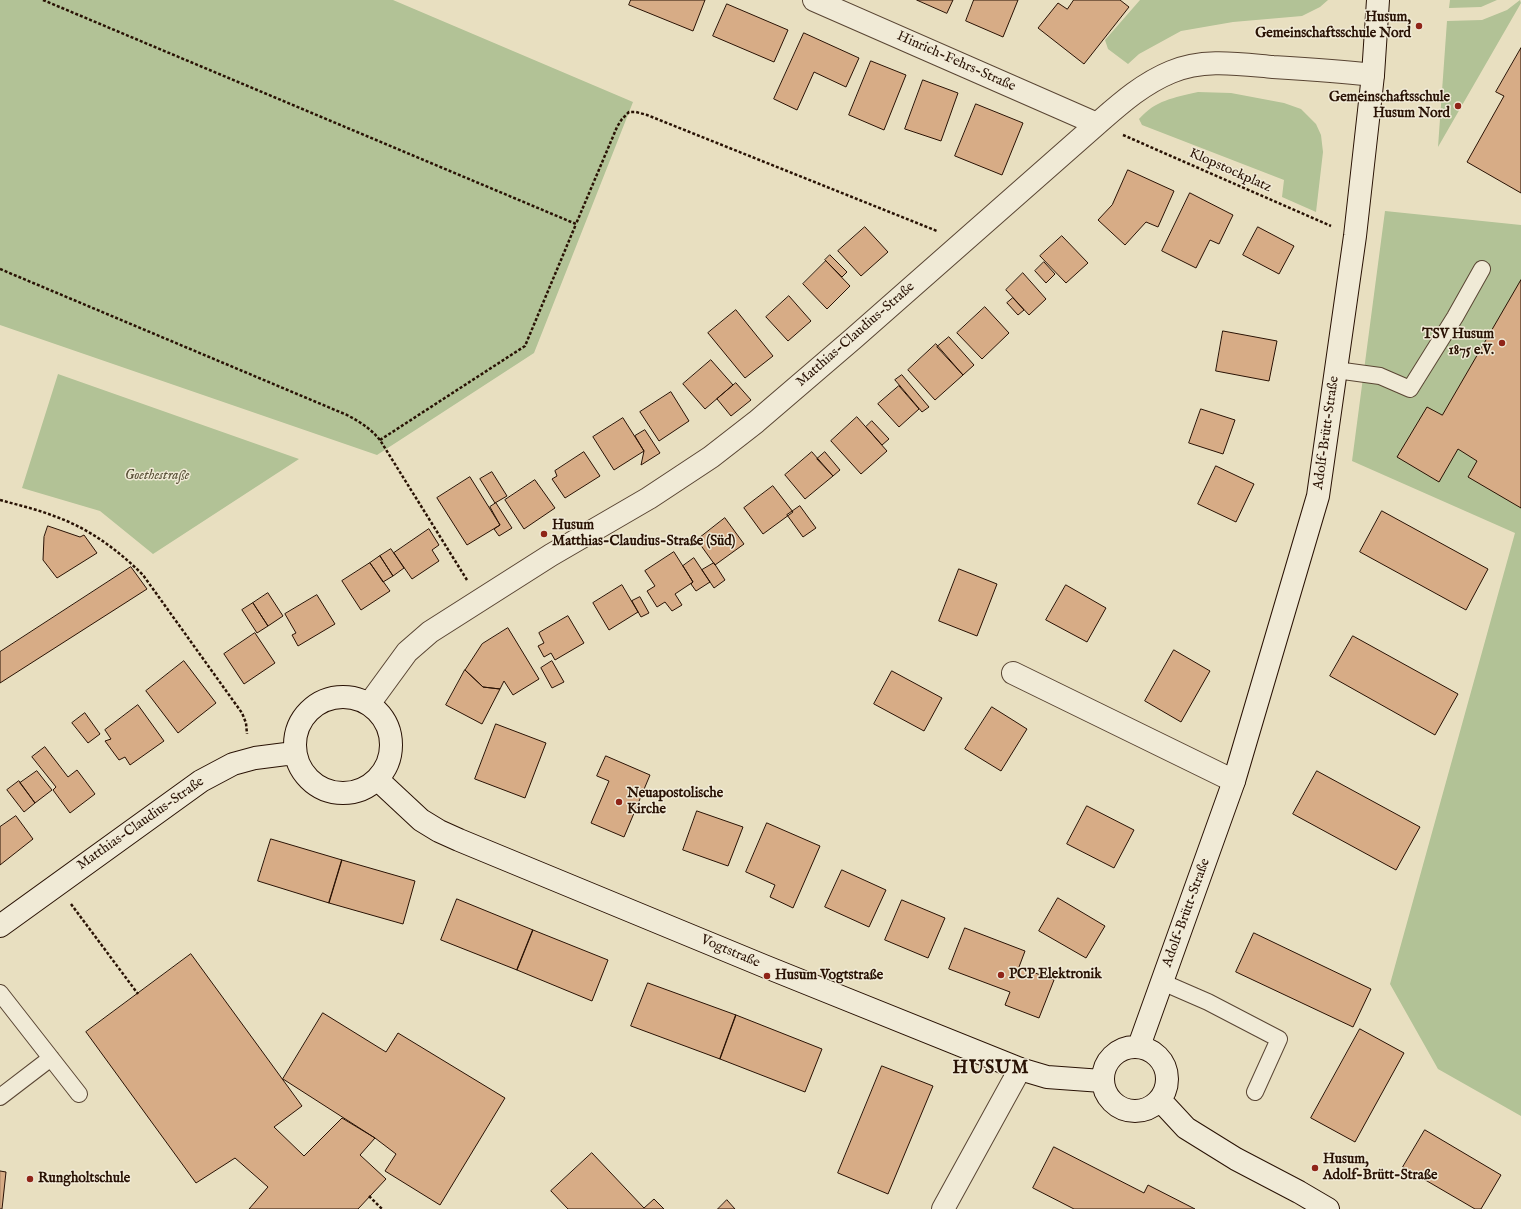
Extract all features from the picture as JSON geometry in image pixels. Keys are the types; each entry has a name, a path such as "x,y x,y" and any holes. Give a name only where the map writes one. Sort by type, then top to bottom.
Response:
{"street":[{"name":"Hinrich-Fehrs-Straße","path":"814,0 1097,124"},
{"name":"Adolf-Brütt-Straße","path":"1139,1046 1234,781 1318,496 1355,236 1374,75 1378,0"},
{"name":"Matthias-Claudius-Straße","path":"369,704 395,667 418,641 479,600 551,555 649,498 711,457 761,417 854,338 1097,124 1135,92 1151,81 1173,71 1197,65 1226,63 1374,75"},
{"path":"1013,673 1234,781"},
{"path":"350,697 369,704 383,718 390,734 391,752 387,767 377,779 363,788 346,793 328,792 312,784 300,770 294,753 294,738 301,719 309,710 327,699 350,697"},
{"name":"Matthias-Claudius-Straße","path":"0,926 201,780 233,764 254,758 294,753"},
{"name":"Vogtstraße","path":"377,779 422,820 439,831 459,840 764,966 1020,1069 1047,1077 1102,1081"},
{"path":"1139,1046 1153,1051 1163,1061 1168,1074 1167,1088 1160,1100 1146,1110 1130,1111 1116,1105 1105,1092 1102,1081 1106,1064 1114,1053 1126,1047 1139,1046"},
{"path":"943,1209 1020,1069"},
{"path":"1160,1100 1186,1128 1236,1159 1328,1209"}],"lane":[{"path":"1336,370 1380,376 1410,389 1455,317 1482,269"},
{"path":"1162,982 1208,1002 1279,1039 1255,1092"},
{"path":"3,1001 51,1058 78,1094"},
{"path":"0,1097 51,1058"}],"path":[{"path":"42,0 576,224"},
{"path":"380,440 525,346 617,127 629,112 647,115 963,242"},
{"name":"Klopstockplatz","path":"1097,124 1355,236"},
{"path":"0,269 347,415 362,423 372,430 380,440 479,600"},
{"path":"0,500 53,515 76,525 115,549 143,575 242,713 246,723 247,735 254,758"},
{"path":"57,884 138,994"},
{"path":"369,1196 382,1209"}],"green space":[{"path":"0,0 393,0 633,102 534,353 377,455 0,325"},
{"path":"1140,0 1328,0 1320,7 1302,16 1233,22 1181,31 1139,54 1128,64 1108,49 1105,40"},
{"path":"1450,0 1497,0 1481,7 1449,8"},
{"path":"1520,0 1521,3 1438,147 1447,21 1482,20 1507,10"},
{"path":"1198,92 1231,93 1284,103 1301,109 1316,124 1321,135 1323,152 1316,212 1282,197 1284,180 1142,125 1139,119 1152,108 1166,101"},
{"path":"1385,211 1521,225 1521,1116 1438,1069 1390,984 1515,533 1352,461"},
{"name":"Goethestraße","path":"58,374 299,459 153,554 100,511 22,488"}],"building":[{"path":"631,0 705,0 693,31 629,5"},
{"path":"917,0 953,0 947,13"},
{"path":"974,0 1018,0 1003,37 966,21"},
{"path":"1074,0 1120,0 1129,7 1084,64 1038,28 1058,3 1067,9"},
{"path":"727,4 788,30 774,62 713,36"},
{"path":"804,33 859,58 846,87 814,72 797,110 774,99"},
{"path":"1521,48 1521,193 1467,162 1504,96 1496,92"},
{"path":"871,61 906,75 884,130 849,115"},
{"path":"923,80 958,93 941,141 905,129"},
{"path":"976,104 1023,123 1002,175 955,156"},
{"path":"1128,170 1174,191 1158,227 1146,222 1125,245 1098,220 1112,205"},
{"path":"1190,193 1233,215 1219,244 1210,240 1196,268 1162,251"},
{"path":"865,227 888,252 861,276 838,251"},
{"path":"1258,227 1294,246 1279,274 1243,255"},
{"path":"1062,236 1088,263 1066,283 1040,256"},
{"path":"830,255 847,272 842,277 825,260"},
{"path":"826,261 850,286 827,309 803,284"},
{"path":"1044,262 1055,274 1046,283 1035,271"},
{"path":"1023,273 1046,299 1029,315 1006,290"},
{"name":"TSV Husum 1875 e.V.","path":"1521,280 1521,508 1468,477 1477,461 1458,449 1439,482 1397,457 1427,407 1442,415"},
{"path":"789,296 811,321 788,341 766,317"},
{"path":"1013,298 1024,310 1018,315 1007,303"},
{"path":"985,307 1009,333 982,359 957,333"},
{"path":"736,310 773,356 745,378 708,333"},
{"path":"1223,331 1277,341 1269,381 1216,371"},
{"path":"949,337 974,365 963,375 937,347"},
{"path":"936,344 963,375 935,400 908,370"},
{"path":"711,360 733,385 705,409 683,384"},
{"path":"902,375 929,407 922,412 895,380"},
{"path":"736,383 751,400 731,416 717,399"},
{"path":"899,386 919,409 899,427 878,404"},
{"path":"671,392 689,421 659,441 640,412"},
{"path":"1201,409 1235,420 1223,454 1189,443"},
{"path":"857,417 887,451 861,474 831,441"},
{"path":"623,418 644,451 614,470 593,437"},
{"path":"872,421 889,439 882,445 866,427"},
{"path":"645,430 660,453 641,465 644,451 635,436"},
{"path":"584,452 600,476 565,498 552,479 557,476 555,471"},
{"path":"812,452 833,476 805,499 785,475"},
{"path":"825,452 840,470 833,476 817,459"},
{"path":"1216,466 1254,484 1236,522 1198,504"},
{"path":"492,472 507,496 495,503 480,479"},
{"path":"470,477 500,525 467,545 437,498"},
{"path":"535,480 555,508 524,529 505,500"},
{"path":"773,486 793,512 763,534 744,508"},
{"path":"496,503 512,528 499,536 494,529 500,525 490,507"},
{"path":"800,506 816,528 803,537 787,515"},
{"path":"1382,511 1488,569 1466,610 1360,552"},
{"path":"725,518 744,544 715,565 697,540"},
{"path":"48,526 80,537 84,535 97,553 57,578 43,560 44,537"},
{"path":"429,529 439,545 432,550 439,561 412,579 394,553"},
{"path":"391,549 404,568 393,576 380,556"},
{"path":"674,552 693,582 675,594 682,605 672,611 665,602 657,607 647,591 655,586 645,571"},
{"path":"380,556 393,576 383,582 370,563"},
{"path":"694,558 710,582 696,591 691,584 693,582 683,566"},
{"path":"370,563 390,591 361,610 342,581"},
{"path":"714,563 725,580 714,588 702,570"},
{"path":"131,567 147,589 0,683 0,652"},
{"path":"959,569 997,584 977,636 939,621"},
{"path":"622,585 638,612 609,630 593,603"},
{"path":"1066,585 1106,608 1087,642 1046,620"},
{"path":"268,593 283,616 268,626 253,603"},
{"path":"317,595 335,624 298,646 292,635 296,633 285,614"},
{"path":"640,597 649,613 641,617 632,601"},
{"path":"253,603 268,626 257,633 242,610"},
{"path":"568,616 584,643 555,660 551,653 544,657 538,646 544,643 539,633"},
{"path":"508,628 539,679 513,695 504,681 500,689 483,687 465,670 482,644"},
{"path":"255,633 275,663 244,684 224,654"},
{"path":"1353,636 1458,694 1435,735 1330,676"},
{"path":"1174,650 1210,671 1181,722 1145,701"},
{"path":"184,661 216,703 178,733 146,691"},
{"path":"552,661 564,682 552,688 541,668"},
{"path":"465,670 483,687 500,689 482,724 446,705"},
{"path":"892,671 942,698 924,731 874,704"},
{"path":"138,705 164,741 130,765 125,757 119,760 105,741 111,739 105,730"},
{"path":"992,707 1027,729 1001,771 965,749"},
{"path":"85,713 100,734 88,743 72,723"},
{"path":"496,724 546,743 525,798 475,779"},
{"path":"45,747 68,777 77,770 95,794 70,813 53,790 56,787 32,757"},
{"name":"Neuapostolische Kirche","path":"606,756 650,775 624,837 591,823 609,781 597,776"},
{"path":"37,771 52,790 35,803 20,783"},
{"path":"1317,771 1420,827 1396,870 1293,814"},
{"path":"19,781 35,803 24,812 7,790"},
{"path":"1087,806 1134,830 1114,868 1067,844"},
{"path":"697,811 743,827 728,866 683,850"},
{"path":"16,816 33,839 0,865 0,827"},
{"path":"767,823 820,846 793,908 770,897 775,885 746,872"},
{"path":"271,839 342,860 329,903 258,881"},
{"path":"342,860 415,881 403,924 329,903"},
{"path":"842,870 886,890 869,927 825,907"},
{"path":"1058,898 1105,926 1086,958 1039,931"},
{"path":"457,899 533,930 517,970 441,940"},
{"path":"902,900 945,918 928,958 885,940"},
{"name":"PCP Elektronik","path":"965,928 1025,951 1019,967 1054,980 1039,1018 1005,1005 1010,992 949,969"},
{"path":"533,930 608,960 592,1001 517,970"},
{"path":"1254,933 1371,989 1353,1027 1236,972"},
{"path":"191,954 302,1106 274,1127 304,1156 342,1118 375,1138 360,1155 386,1179 358,1209 249,1209 268,1187 235,1158 196,1183 86,1032"},
{"path":"648,983 736,1015 720,1059 631,1026"},
{"path":"323,1013 386,1052 398,1033 505,1098 440,1205 385,1171 396,1154 375,1138 283,1079"},
{"path":"736,1015 822,1049 805,1092 720,1059"},
{"path":"1360,1029 1404,1053 1355,1142 1311,1118"},
{"path":"882,1066 933,1086 888,1194 838,1173"},
{"path":"1425,1130 1501,1175 1481,1209 1475,1209 1403,1167"},
{"path":"1054,1147 1144,1193 1148,1185 1195,1209 1074,1209 1033,1188"},
{"path":"592,1153 644,1208 654,1199 664,1209 568,1209 551,1191"},
{"path":"0,1171 6,1172 2,1209 0,1209"},
{"path":"727,1200 735,1209 718,1209"}],"place":[{"name":"Husum, Gemeinschaftsschule Nord","path":"1419,26"},
{"name":"Gemeinschaftsschule Husum Nord","path":"1458,106"},
{"name":"TSV Husum 1875 e.V.","path":"1502,343"},
{"name":"Husum Matthias-Claudius-Straße (Süd)","path":"544,534"},
{"name":"Neuapostolische Kirche","path":"619,802"},
{"name":"PCP Elektronik","path":"1001,975"},
{"name":"Husum Vogtstraße","path":"767,976"},
{"name":"Husum, Adolf-Brütt-Straße","path":"1315,1168"},
{"name":"Rungholtschule","path":"30,1179"}],"district":[{"name":"HUSUM","path":"991,1069"}]}
